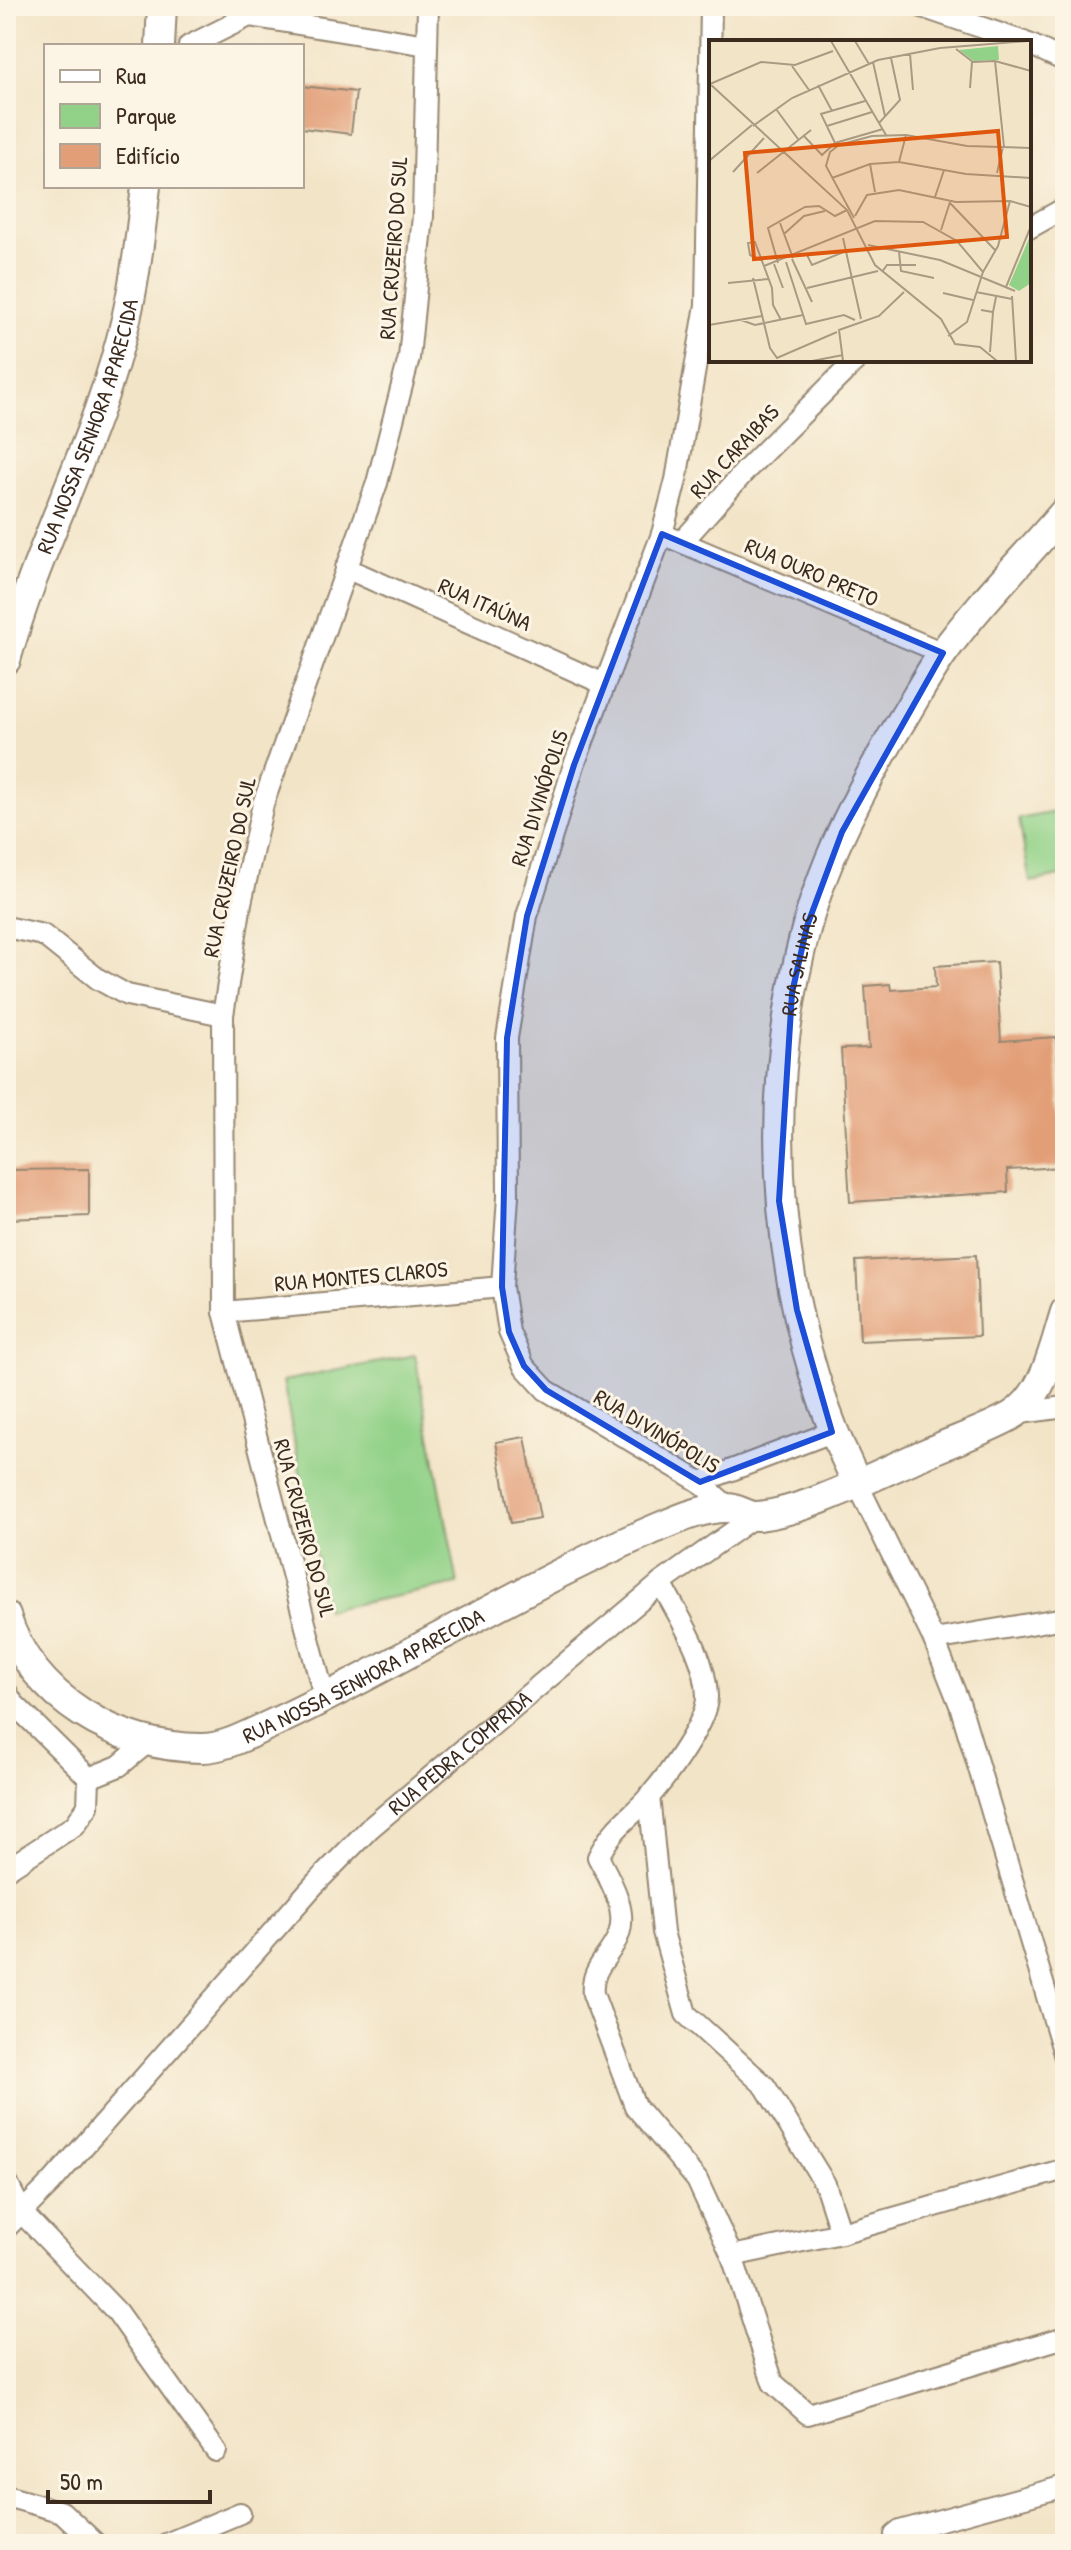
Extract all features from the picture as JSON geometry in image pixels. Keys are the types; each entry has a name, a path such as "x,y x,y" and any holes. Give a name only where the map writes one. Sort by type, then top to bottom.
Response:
{"street":[{"path":"160,44 162,6"},
{"name":"RUA CRUZEIRO DO SUL","path":"325,1700 224,1312 223,1015 241,903 263,804 377,483 409,358 423,216 428,6"},
{"name":"RUA DIVINÓPOLIS","path":"710,40 711,6"},
{"path":"919,6 1017,40"},
{"path":"192,44 240,11 427,45"},
{"path":"1031,45 1065,61"},
{"name":"RUA DIVINÓPOLIS","path":"709,126 706,305 676,480 662,534 574,765 527,916 514,983 507,1038 508,1196 502,1287 509,1332 524,1366 546,1390 700,1482 742,1512"},
{"name":"RUA NOSSA SENHORA APARECIDA","path":"6,660 22,603 97,411 126,321 146,188"},
{"path":"1031,227 1065,208"},
{"name":"RUA CARAIBAS","path":"682,542 747,469 854,362"},
{"name":"RUA SALINAS","path":"857,1483 832,1432 797,1310 779,1201 783,1065 792,993 807,926 842,832 883,751 943,653 1065,511"},
{"name":"RUA OURO PRETO","path":"662,534 943,653"},
{"name":"RUA ITAÚNA","path":"346,568 604,684"},
{"path":"6,927 43,935 98,979 127,995 223,1015"},
{"name":"RUA MONTES CLAROS","path":"224,1312 502,1287"},
{"path":"1013,1414 1044,1375 1065,1312"},
{"path":"1013,1414 1065,1407"},
{"name":"RUA PEDRA COMPRIDA","path":"6,2228 23,2214 314,1885 370,1828 742,1512 857,1483 1013,1414"},
{"path":"700,1482 832,1432"},
{"path":"857,1483 934,1640 960,1705 1060,2019 1065,2057"},
{"name":"RUA NOSSA SENHORA APARECIDA","path":"6,1616 12,1635 42,1683 63,1700 119,1732 148,1742 204,1748 229,1742 325,1700 442,1635 646,1532 691,1514 742,1512"},
{"path":"661,1583 699,1655 708,1699 695,1731 649,1796 611,1832 598,1857 617,1892 620,1932 591,1978 593,1994 635,2106 697,2180 732,2256 773,2383 808,2414 1065,2337"},
{"path":"934,1640 1065,1618"},
{"path":"6,1691 13,1703 89,1778 88,1806 75,1825 6,1870"},
{"path":"89,1778 119,1766 148,1742"},
{"path":"649,1796 663,1932 686,2014 765,2086 825,2184 841,2233"},
{"path":"732,2256 841,2233 1065,2169"},
{"path":"6,2181 23,2214 117,2312 216,2451"},
{"path":"896,2544 895,2535 900,2531 1065,2486"},
{"path":"6,2496 62,2512 96,2544"},
{"path":"166,2544 240,2513"}],"highlighted area":[{"path":"662,534 943,653 842,832 807,926 792,993 779,1201 797,1310 832,1432 700,1482 546,1390 524,1366 509,1332 502,1287 507,1038 527,916 574,765"}],"green space":[{"path":"1065,810 1065,875 1030,882 1019,819"},
{"path":"415,1355 458,1584 326,1610 283,1381"}],"building":[{"path":"304,86 356,92 351,134 304,128"},
{"path":"996,962 1001,1041 1056,1037 1064,1167 1007,1170 1008,1192 850,1202 841,1049 869,1048 865,986 890,984 891,990 936,987 935,966"},
{"path":"89,1169 89,1216 6,1219 6,1170"},
{"path":"976,1255 979,1336 860,1341 856,1261"},
{"path":"525,1437 540,1518 511,1523 496,1442"}]}
